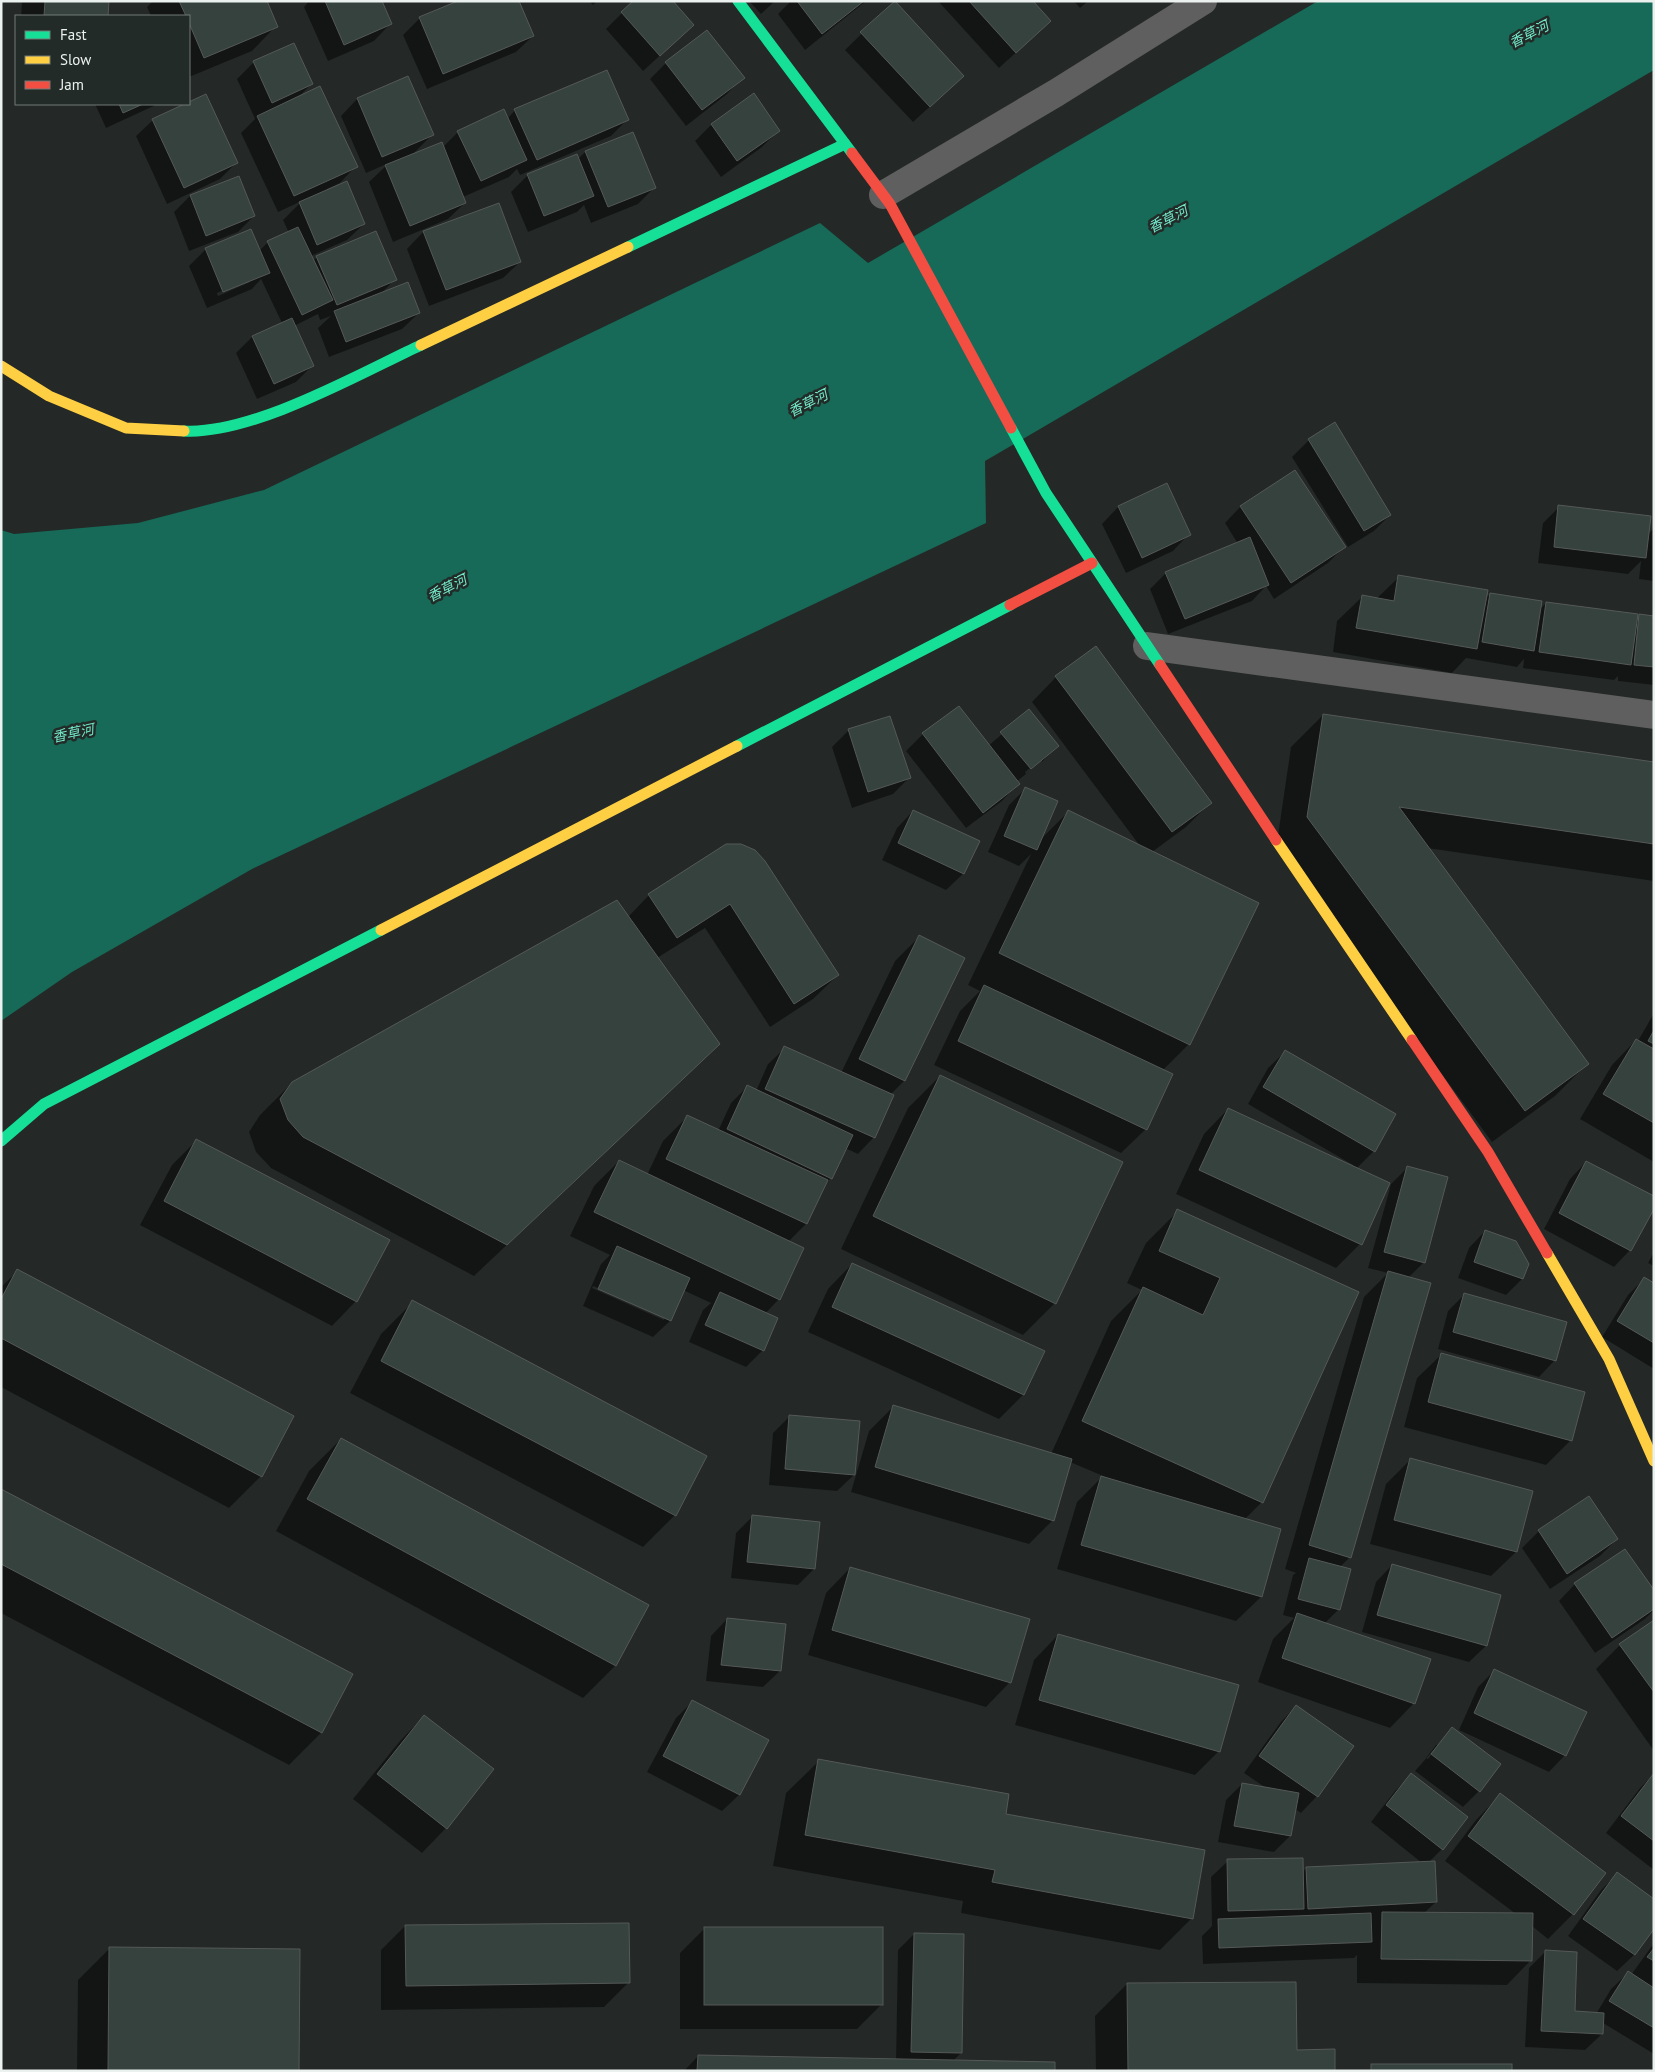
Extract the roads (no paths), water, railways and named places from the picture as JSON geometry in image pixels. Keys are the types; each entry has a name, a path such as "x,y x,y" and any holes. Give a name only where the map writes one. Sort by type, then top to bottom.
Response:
{"street":[{"path":"738,1 887,200 1046,493 1300,877 1488,1152 1609,1360 1654,1461"},
{"path":"887,200 1203,1"},
{"path":"1,366 49,396 126,428 203,432 260,417 322,392 845,144"},
{"path":"1,1141 44,1104 1092,563"},
{"path":"1147,646 1654,715"}],"water":[{"name":"香草河","path":"1318,1 1654,1 1654,70 985,461 986,523 252,869 72,972 1,1021 1,530 14,534 138,523 264,490 820,223 868,263"}]}
